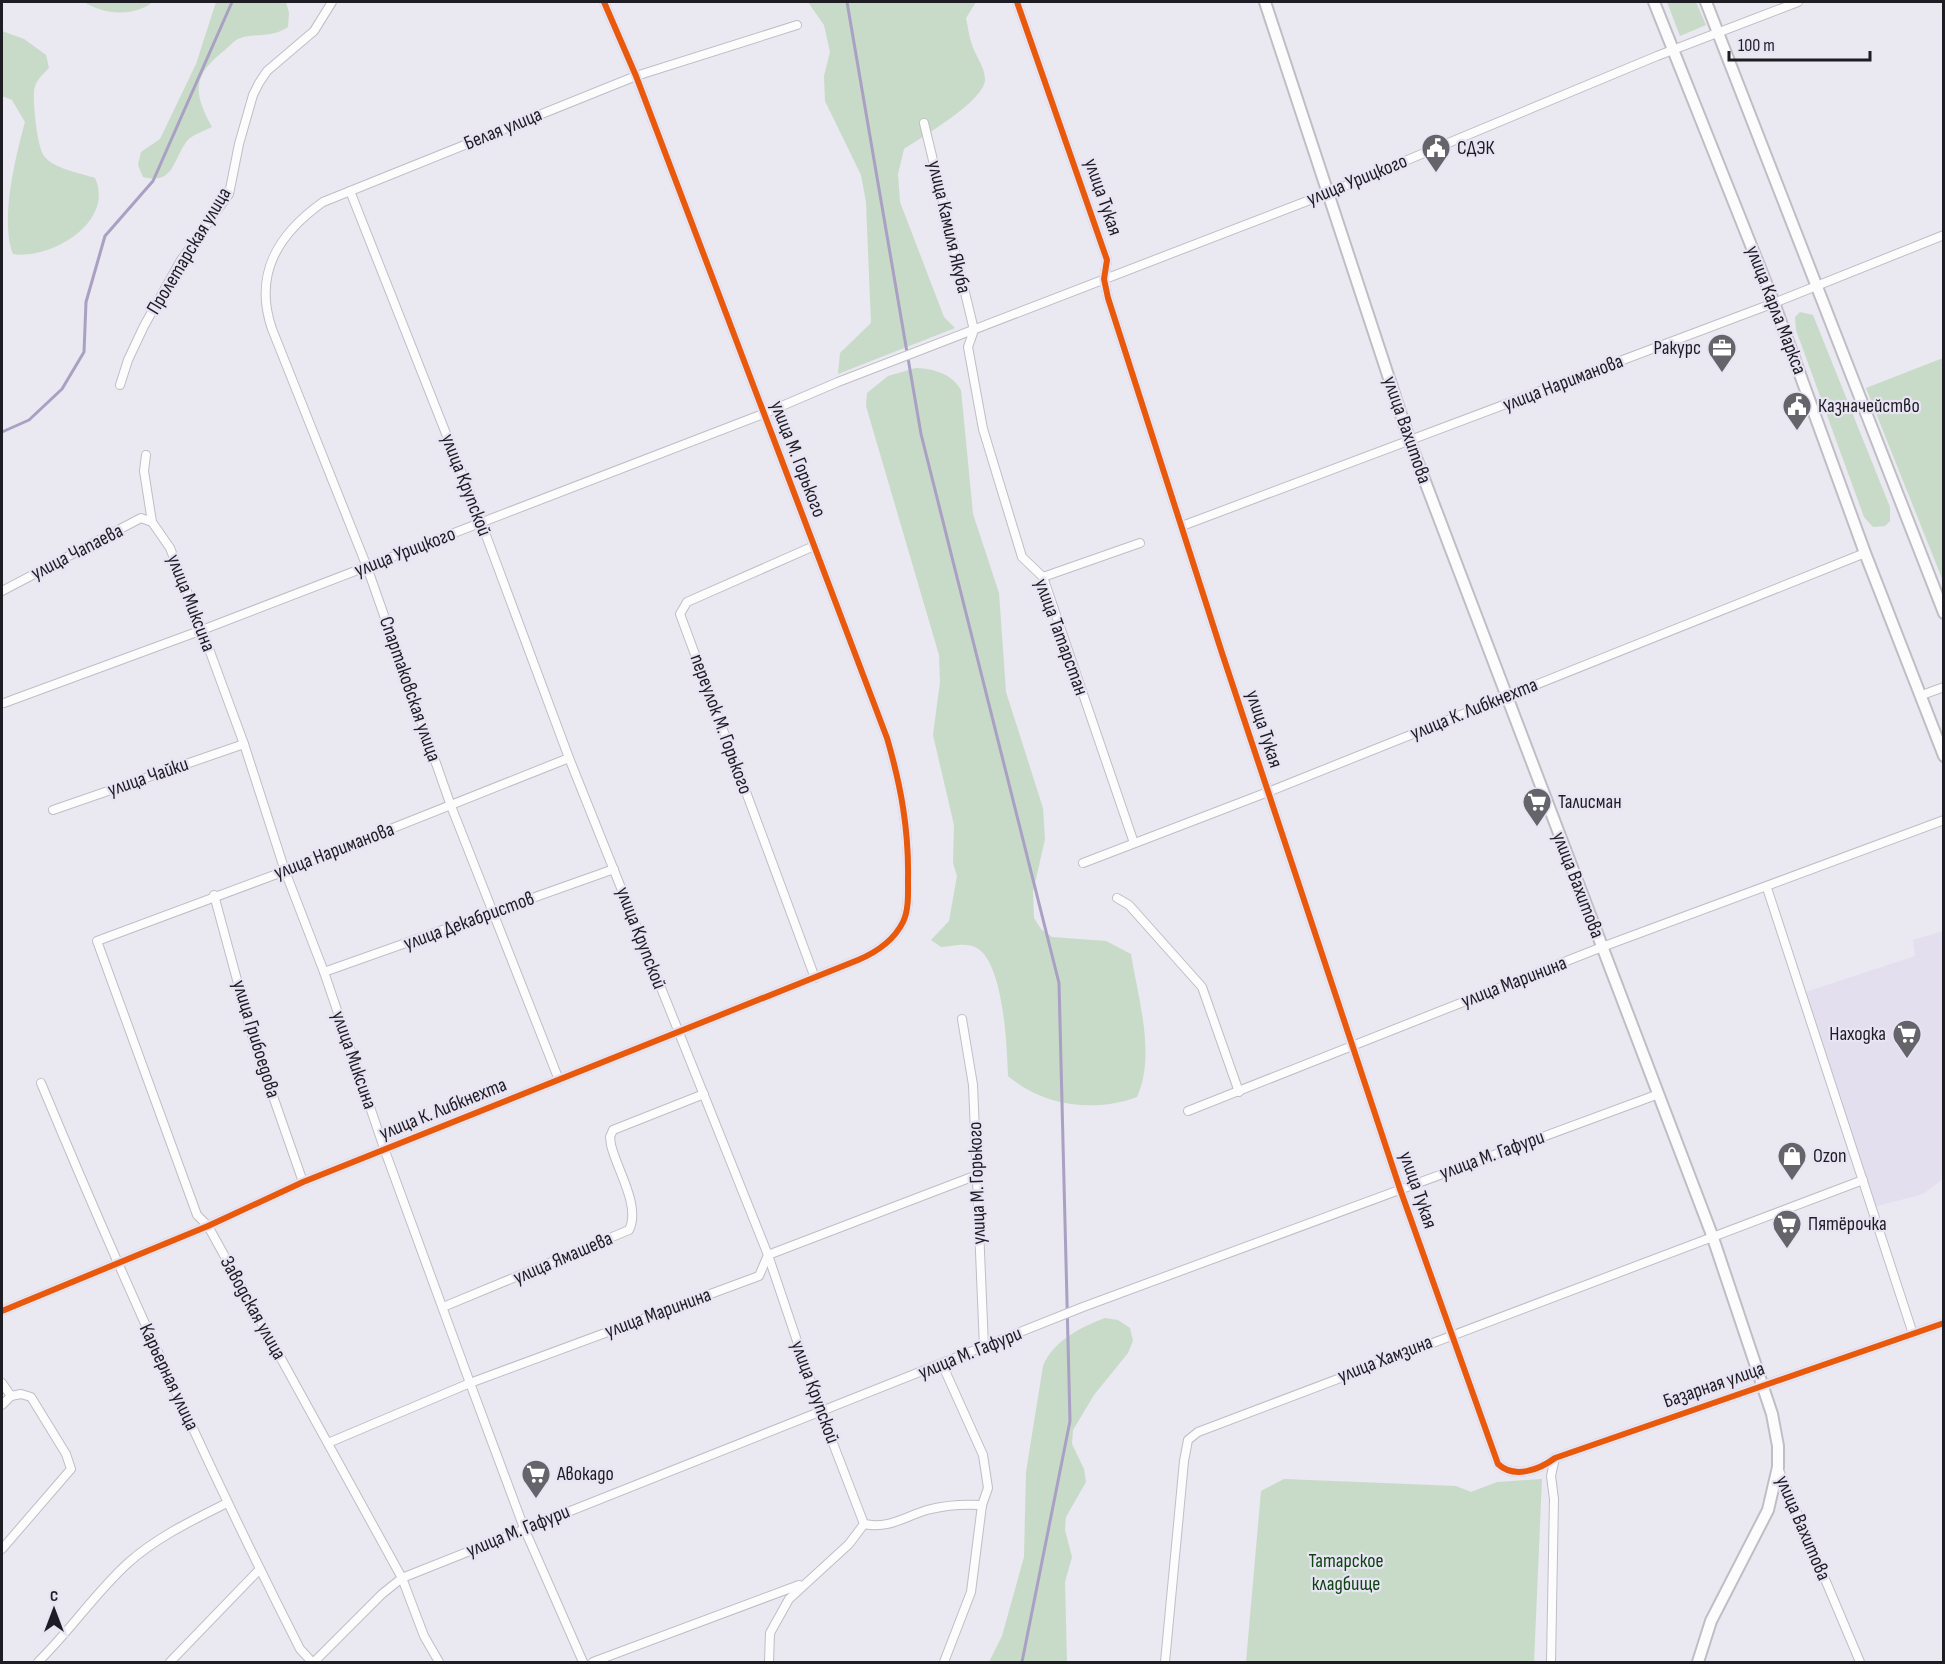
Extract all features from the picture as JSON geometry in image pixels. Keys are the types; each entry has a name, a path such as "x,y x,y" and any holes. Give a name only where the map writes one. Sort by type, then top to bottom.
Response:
{"street":[{"name":"Пролетарская улица","path":"120,385 128,360 144,326 181,260 229,194 239,144 259,83 267,71 314,32 332,2"},
{"name":"улица М. Горького","path":"604,2 636,76 887,738 905,808 908,892 905,916 894,936"},
{"name":"улица Тукая","path":"1017,2 1107,260 1104,279 1268,792 1400,1190 1498,1464"},
{"name":"улица Вахитова","path":"1264,2 1410,442 1656,1095 1712,1235 1763,1385 1778,1446 1778,1467 1860,1662"},
{"name":"улица Карла Маркса","path":"1654,2 1774,303 1865,553 1944,756"},
{"path":"1706,2 1818,285 1944,614"},
{"name":"улица Урицкого","path":"4,703 202,630 763,414 838,382 1328,193 1672,50 1798,2"},
{"name":"Белая улица","path":"265,298 267,276 273,255 297,220 323,202 636,76 797,25"},
{"name":"улица Камиля Якуба","path":"924,123 974,330"},
{"name":"улица Крупской","path":"350,191 481,522 569,758 768,1255 821,1412 864,1524"},
{"name":"улица Нариманова","path":"1182,526 1774,303 1944,235"},
{"name":"Спартаковская улица","path":"265,298 272,329 367,567 451,806 559,1080"},
{"name":"улица Татарстан","path":"974,330 968,347 983,429 1022,557 1043,577 1134,843"},
{"name":"улица Миксина","path":"146,455 144,471 152,522 170,548 202,630 244,744 285,871 324,972 385,1151 470,1383 524,1528 583,1662"},
{"name":"улица Чапаева","path":"2,591 141,518 152,522"},
{"path":"1043,577 1140,543"},
{"name":"переулок М. Горького","path":"814,546 687,602 682,606 681,614 815,978"},
{"name":"улица К. Либкнехта","path":"1083,863 1268,792 1865,553"},
{"path":"1922,695 1944,687"},
{"name":"улица Чайки","path":"53,810 244,744"},
{"name":"улица Нариманова","path":"97,940 214,895 285,871 569,758"},
{"name":"улица Маринина","path":"1188,1111 1602,947 1767,888 1944,820"},
{"name":"улица Декабристов","path":"324,972 614,869"},
{"path":"1767,888 1807,1003 1913,1334"},
{"name":"улица Грибоедова","path":"214,895 253,1040 303,1182"},
{"path":"1117,898 1129,905 1202,987 1239,1092"},
{"name":"улица К. Либкнехта","path":"2,1311 208,1226 303,1182 873,954 894,936"},
{"name":"Заводская улица","path":"97,940 197,1215 208,1226 402,1578 424,1636 439,1662"},
{"name":"улица М. Горького","path":"962,1019 973,1085 984,1347"},
{"name":"Карьерная улица","path":"40,1083 117,1263 227,1503 300,1649 313,1662"},
{"name":"улица Ямашева","path":"443,1307 629,1230 633,1223 632,1211 613,1154 610,1137 613,1130 704,1094"},
{"name":"улица М. Гафури","path":"313,1662 382,1594 402,1578 1083,1307 1656,1095"},
{"path":"768,1255 977,1175"},
{"name":"улица Хамзина","path":"1165,1662 1188,1440 1197,1432 1450,1334 1863,1180"},
{"name":"улица Маринина","path":"328,1443 470,1383 759,1276 768,1255"},
{"name":"Базарная улица","path":"1498,1464 1505,1470 1514,1472 1544,1466 1555,1458 1944,1323"},
{"path":"942,1364 983,1455 988,1488 982,1505 971,1592 944,1662"},
{"path":"2,1383 11,1396"},
{"path":"2,1405 11,1396 21,1394 31,1397 66,1455 71,1469 2,1549"},
{"path":"1551,1662 1554,1499 1551,1476 1555,1458"},
{"path":"1698,1662 1711,1621 1768,1510 1778,1467"},
{"path":"38,1662 127,1564 186,1523 227,1503"},
{"path":"769,1662 770,1634 789,1599 849,1544 864,1524 877,1527 890,1525 939,1507 982,1505"},
{"path":"170,1662 260,1570"},
{"path":"593,1662 804,1584"}],"shaded area":[{"path":"1943,931 1943,1179 1923,1194 1874,1207 1806,992 1915,956 1913,940"}],"green space":[{"path":"84,2 153,2 137,10 110,12"},
{"path":"216,2 286,2 289,13 288,27 275,33 238,39 211,63 200,79 199,97 212,127 187,141 167,174 153,179 143,177 138,165 141,152 160,139 196,64"},
{"path":"808,2 976,2 966,18 971,42 985,75 982,89 964,108 904,149 898,174 900,202 944,317 955,328 838,374 840,353 871,323 866,202 861,175 825,101 824,76 830,52 824,25"},
{"path":"1667,2 1696,2 1706,25 1680,36"},
{"path":"2,31 24,39 46,55 49,68 37,81 34,97 37,134 44,156 54,164 95,178 99,194 96,209 88,223 76,235 45,251 28,254 13,254 9,241 10,190 25,122 12,100 2,96"},
{"path":"1800,312 1813,315 1890,507 1890,521 1885,526 1873,527 1864,517 1796,330 1795,317"},
{"path":"1943,358 1943,581 1866,388"},
{"path":"916,368 942,373 953,380 961,390 973,514 999,593 1006,692 1043,808 1045,839 1033,892 1034,918 1041,929 1052,937 1106,941 1131,954 1144,1026 1145,1063 1137,1097 1121,1102 1104,1105 1070,1104 1037,1094 1008,1076 1002,1008 993,971 986,957 973,946 941,947 931,940 949,921 957,876 953,863 954,825 933,735 940,682 939,655 866,406 867,393 888,376"},
{"path":"1105,1318 1118,1320 1130,1328 1133,1341 1128,1353 1094,1395 1073,1430 1072,1444 1084,1469 1086,1482 1066,1517 1065,1530 1072,1557 1065,1582 1067,1662 989,1662 1002,1636 1024,1557 1026,1472 1043,1366 1061,1342 1077,1331"},
{"name":"Татарское кладбище","path":"1284,1479 1456,1486 1471,1492 1497,1482 1542,1479 1534,1662 1246,1662 1261,1491"}],"waterway":[{"path":"2,432 29,420 62,389 84,352 86,302 105,236 153,181 232,2"},
{"path":"847,2 921,434 1059,983 1070,1421 1022,1662"}],"cycle path":[{"path":"2,1311 208,1226 303,1182 858,960 884,945 903,922 908,901 907,843 900,791 887,738 636,76 604,2"},
{"path":"1017,2 1107,260 1104,279 1108,298 1222,653 1400,1189 1498,1464 1511,1471 1534,1469 1555,1458 1944,1323"}],"place":[{"name":"СДЭК","path":"1436,174"},
{"name":"Ракурс","path":"1722,374"},
{"name":"Казначейство","path":"1797,432"},
{"name":"Талисман","path":"1537,828"},
{"name":"Находка","path":"1907,1060"},
{"name":"Ozon","path":"1792,1182"},
{"name":"Пятёрочка","path":"1787,1250"},
{"name":"Авокадо","path":"536,1500"}]}
